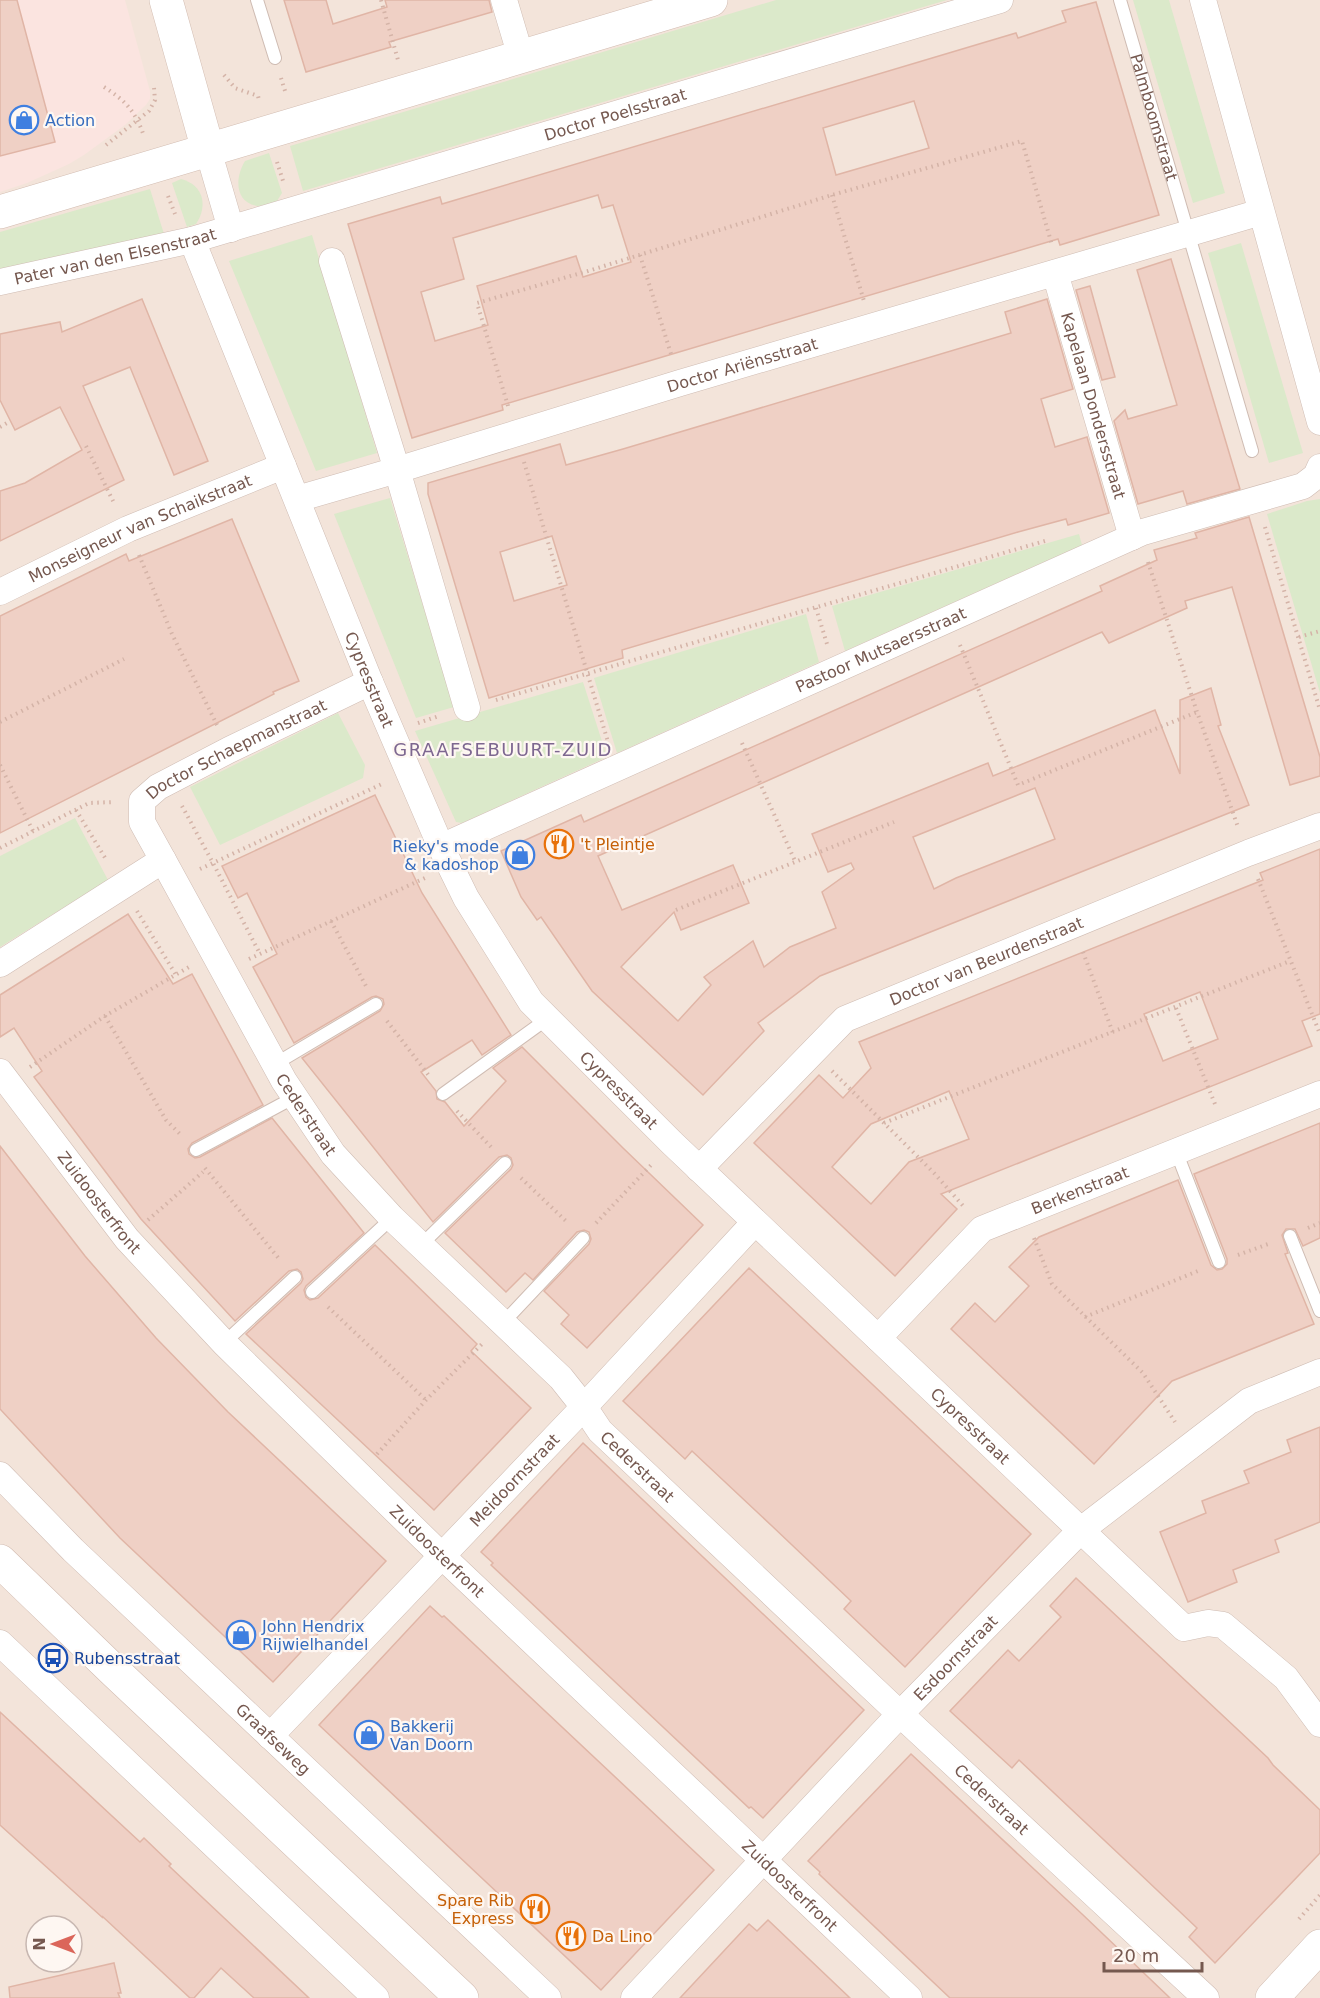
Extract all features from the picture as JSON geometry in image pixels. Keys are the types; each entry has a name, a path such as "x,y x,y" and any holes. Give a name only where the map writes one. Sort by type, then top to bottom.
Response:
{"street":[{"path":"166,0 231,229"},
{"path":"504,0 521,57"},
{"path":"0,212 711,0"},
{"name":"Doctor Poelsstraat","path":"231,229 999,0"},
{"path":"1203,0 1320,422"},
{"path":"1187,233 1261,212"},
{"name":"Pater van den Elsenstraat","path":"0,282 192,240 231,229"},
{"name":"Doctor Ariënsstraat","path":"297,499 1187,233"},
{"name":"Cypresstraat","path":"192,240 370,682 445,857 466,898 531,1002 672,1143 1184,1628 1208,1623 1223,1625 1286,1677 1320,1724"},
{"path":"332,261 397,470 466,708"},
{"name":"Kapelaan Dondersstraat","path":"1055,273 1132,537"},
{"name":"Monseigneur van Schaikstraat","path":"0,592 128,529 283,466"},
{"name":"Pastoor Mutsaersstraat","path":"445,857 616,769 1143,532 1303,486 1316,476 1320,467"},
{"name":"Doctor Schaepmanstraat","path":"169,871 142,822 142,801 158,788 229,750 370,682"},
{"name":"Doctor van Beurdenstraat","path":"699,1168 845,1018 1320,826"},
{"path":"0,964 169,871"},
{"name":"Cederstraat","path":"169,871 275,1064 333,1154 420,1246 504,1322 561,1378 600,1431 1206,1998"},
{"name":"Zuidoosterfront","path":"4,1077 127,1239 224,1343 442,1556 909,1998"},
{"name":"Berkenstraat","path":"878,1338 982,1229 1320,1094"},
{"name":"Meidoornstraat","path":"270,1736 584,1407 755,1222"},
{"name":"Esdoornstraat","path":"634,1998 900,1714 1081,1530 1249,1401 1320,1372"},
{"name":"Graafseweg","path":"0,1475 73,1550 548,1998"},
{"path":"0,1561 462,1998"},
{"path":"0,1643 376,1998"},
{"path":"1272,1998 1320,1946"}],"lane":[{"path":"257,0 275,58"},
{"name":"Palmboomstraat","path":"1120,0 1252,451"},
{"path":"275,1064 376,1004"},
{"path":"443,1094 547,1018"},
{"path":"196,1150 295,1097"},
{"path":"1176,1151 1219,1262"},
{"path":"420,1246 505,1162"},
{"path":"312,1292 392,1218"},
{"path":"1290,1236 1320,1311"},
{"path":"504,1322 583,1238"},
{"path":"224,1343 295,1277"}],"path":[{"path":"381,0 408,91"},
{"path":"104,87 123,98 138,121 149,111 155,100 151,77"},
{"path":"616,769 477,303 832,195 1022,141 1052,244 1055,273"},
{"path":"832,195 872,327"},
{"path":"640,255 680,383"},
{"path":"0,427 7,423"},
{"path":"86,446 128,529 172,634 229,750"},
{"path":"1257,499 1320,710"},
{"path":"1132,537 1145,552 1197,712 1248,854 1320,1035"},
{"path":"390,730 1053,539"},
{"path":"816,608 835,671"},
{"path":"950,619 1018,785 1197,712"},
{"path":"1299,638 1320,631"},
{"path":"0,722 124,659"},
{"path":"731,717 795,861"},
{"path":"0,765 33,831"},
{"path":"169,871 213,863 408,772"},
{"path":"169,782 260,954"},
{"path":"0,848 89,803 142,801"},
{"path":"676,910 894,822"},
{"path":"4,1077 105,1016 219,962 260,954 445,857"},
{"path":"1073,925 1113,1033"},
{"path":"884,1123 1290,961"},
{"path":"1176,1008 1226,1131"},
{"path":"105,1016 166,1120 196,1150 206,1170 295,1277"},
{"path":"813,1051 934,1173 982,1229"},
{"path":"583,1238 672,1143"},
{"path":"127,1239 206,1170"},
{"path":"1025,1212 1052,1284 1143,1373 1191,1445"},
{"path":"312,1292 426,1400"},
{"path":"358,1475 426,1400 504,1322"}],"shaded area":[{"path":"0,0 1320,0 1320,1998 0,1998"},
{"path":"0,0 125,0 150,91 150,99 125,125 84,155 27,183 0,192"}],"green space":[{"path":"776,0 947,0 303,191 290,146"},
{"path":"1133,0 1169,0 1225,193 1193,203"},
{"path":"269,153 282,193 277,201 263,206 250,204 241,195 239,174 245,161"},
{"path":"181,179 195,186 203,203 196,224 187,227 172,183"},
{"path":"150,189 164,234 0,269 0,232"},
{"path":"312,235 377,453 316,471 229,261"},
{"path":"1241,243 1303,453 1269,463 1208,253"},
{"path":"390,498 454,707 416,718 334,514"},
{"path":"1320,499 1320,693 1267,514"},
{"path":"1079,534 1082,545 845,651 832,606"},
{"path":"806,614 819,662 617,753 594,678"},
{"path":"583,682 607,757 462,823 456,822 415,731"},
{"path":"338,713 365,765 363,778 220,845 190,787"},
{"path":"75,818 108,880 0,947 0,856"}],"building":[{"path":"0,0 17,0 55,142 0,156"},
{"path":"284,0 326,0 333,24 387,7 385,0 489,0 492,12 389,42 391,47 306,72"},
{"path":"1096,2 1159,215 1060,245 1058,239 669,355 502,405 503,410 412,438 348,224 440,197 442,204 1016,33 1018,38 1066,22 1062,11","holes":["914,101 929,148 836,175 823,128","598,195 602,208 613,205 631,262 583,277 576,256 477,286 488,325 435,341 421,292 464,279 453,238"]},
{"path":"1171,259 1240,489 1187,504 1183,491 1138,504 1114,421 1125,410 1128,419 1177,405 1137,270"},
{"path":"1090,286 1115,377 1102,380 1076,290"},
{"path":"142,299 208,461 174,475 130,367 83,386 124,480 0,541 0,491 25,483 82,450 60,407 15,430 0,400 0,334 60,322 62,332"},
{"path":"1047,299 1073,389 1041,399 1055,447 1087,437 1109,513 1068,525 1066,519 1018,532 622,650 623,658 489,698 428,494 428,483 560,444 566,465 623,449 1011,333 1005,312","holes":["552,536 567,585 514,601 500,552"]},
{"path":"1249,517 1320,757 1320,776 1290,785 1232,587 1185,601 1187,608 1109,643 1102,632 598,856 622,910 733,865 749,903 681,930 674,912 621,967 678,1021 711,985 704,977 753,941 764,967 790,947 836,928 822,892 854,869 851,863 828,872 812,834 988,763 993,776 1155,710 1180,774 1180,700 1211,688 1221,725 1218,726 1249,805 820,976 758,1023 764,1031 703,1095 592,991 541,917 537,920 521,897 501,851 581,815 584,822 1102,591 1100,586 1157,560 1154,550 1197,538 1195,533","holes":["1035,788 1055,839 934,889 913,837"]},
{"path":"232,519 299,681 273,692 274,694 0,833 0,616 126,554 129,561"},
{"path":"375,795 422,893 511,1035 482,1055 472,1040 421,1072 436,1091 437,1099 445,1102 464,1126 506,1081 493,1068 522,1047 703,1225 587,1348 561,1324 569,1315 544,1291 589,1244 591,1239 589,1232 584,1230 577,1232 533,1280 525,1273 506,1292 445,1233 511,1169 513,1165 511,1158 507,1155 499,1157 433,1222 302,1058 380,1011 384,1004 383,999 372,997 294,1043 253,967 277,954 247,893 238,898 222,866"},
{"path":"1320,849 1320,1014 1302,1021 1312,1046 941,1194 957,1209 895,1276 754,1143 819,1075 843,1098 871,1068 859,1042 1263,880 1260,873","holes":["1200,992 1218,1039 1163,1061 1144,1014","949,1091 969,1139 909,1162 871,1204 832,1167 871,1124"]},
{"path":"128,914 173,984 192,974 263,1105 192,1143 188,1149 189,1154 195,1158 200,1157 272,1118 364,1233 306,1286 304,1290 306,1297 310,1300 318,1298 375,1245 477,1344 471,1351 531,1408 434,1510 246,1334 301,1283 303,1279 301,1272 297,1269 289,1271 235,1321 141,1219 34,1077 42,1071 14,1028 0,1037 0,995"},
{"path":"1320,1123 1320,1238 1303,1246 1295,1229 1286,1229 1282,1235 1288,1253 1285,1254 1314,1324 1172,1381 1094,1464 951,1329 975,1303 995,1322 1029,1286 1009,1267 1039,1237 1178,1180 1211,1265 1217,1270 1222,1269 1227,1264 1227,1259 1194,1174"},
{"path":"0,1146 85,1256 156,1338 228,1412 386,1561 273,1682 120,1538 0,1409"},
{"path":"749,1268 1031,1534 905,1667 844,1609 851,1601 772,1526 692,1451 685,1459 623,1401"},
{"path":"1320,1427 1320,1522 1275,1540 1279,1552 1233,1570 1237,1582 1188,1602 1160,1532 1206,1513 1202,1501 1249,1483 1244,1471 1291,1452 1287,1440"},
{"path":"583,1443 864,1710 763,1818 751,1807 749,1808 491,1565 493,1563 481,1552"},
{"path":"1076,1578 1268,1758 1320,1810 1320,1853 1215,1963 1189,1937 1197,1928 1019,1760 1012,1768 950,1711 1008,1650 1019,1661 1061,1617 1050,1606"},
{"path":"430,1606 442,1617 444,1616 714,1870 601,1990 319,1725"},
{"path":"0,1712 140,1842 144,1838 171,1864 169,1866 309,1998 254,1998 221,1968 194,1998 190,1998 0,1825"},
{"path":"911,1754 1170,1998 950,1998 808,1861"},
{"path":"768,1920 850,1998 680,1998 749,1924 757,1931"},
{"path":"114,1963 121,1993 118,1993 120,1998 10,1998 9,1987 66,1974 84,1974 84,1970"}],"place":[{"name":"Action","path":"24,120"},
{"name":"'t Pleintje","path":"559,844"},
{"name":"Rieky's mode & kadoshop","path":"520,855"},
{"name":"John Hendrix Rijwielhandel","path":"241,1635"},
{"name":"Rubensstraat","path":"53,1658"},
{"name":"Bakkerij Van Doorn","path":"369,1735"},
{"name":"Spare Rib Express","path":"535,1909"},
{"name":"Da Lino","path":"571,1936"}],"district":[{"name":"GRAAFSEBUURT-ZUID","path":"503,749"}]}
